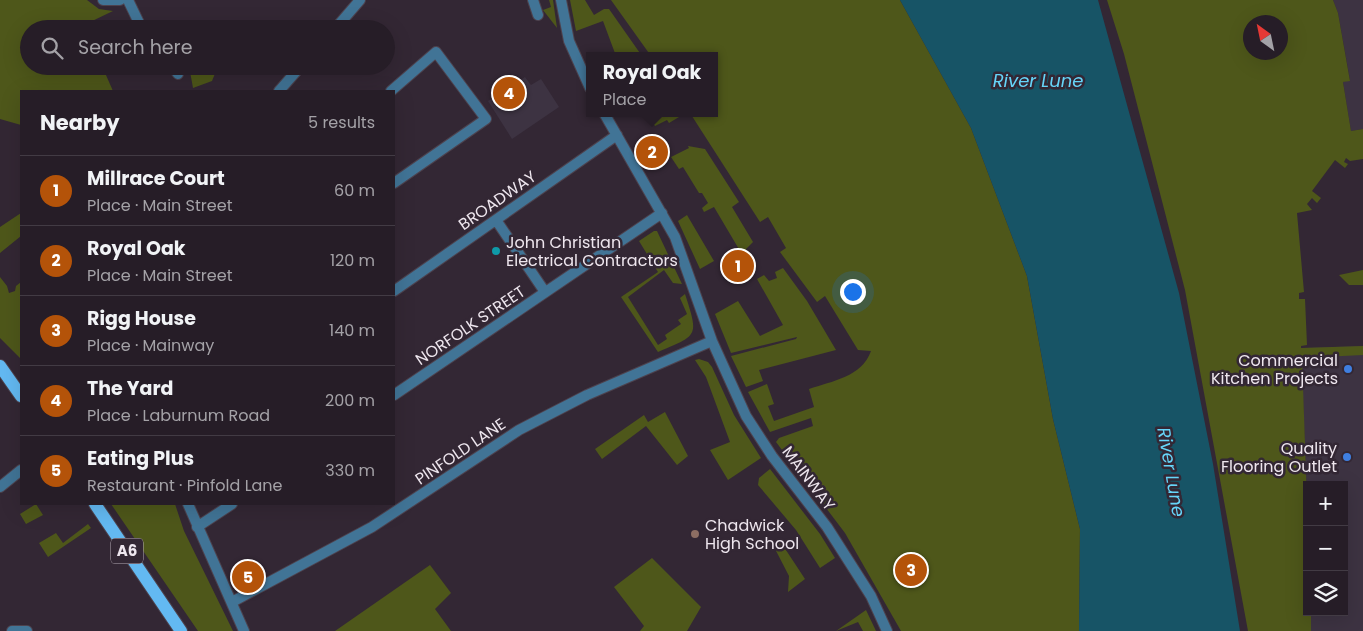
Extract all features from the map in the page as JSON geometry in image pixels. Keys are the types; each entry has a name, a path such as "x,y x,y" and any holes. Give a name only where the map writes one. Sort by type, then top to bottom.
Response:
{"main road":[{"path":"0,366 20,395"},
{"name":"A6","path":"96,505 182,631"}],"street":[{"path":"103,0 120,0"},
{"path":"128,0 138,20"},
{"path":"343,20 360,0"},
{"path":"533,0 538,15"},
{"path":"561,0 569,41 586,79"},
{"path":"392,90 436,52 486,119 395,182"},
{"path":"280,90 293,75"},
{"name":"MAINWAY","path":"606,117 675,237 712,341 746,416 772,456 827,527 871,596 888,631"},
{"name":"BROADWAY","path":"395,290 617,135"},
{"name":"NORFOLK STREET","path":"395,394 662,213"},
{"path":"496,220 545,292"},
{"name":"PINFOLD LANE","path":"232,602 372,527 519,430 587,396 712,341"},
{"path":"0,487 20,471"},
{"path":"188,505 244,631"},
{"path":"197,527 230,505"},
{"path":"12,631 27,631"}],"shaded area":[{"path":"1333,0 1363,0 1363,129 1351,131 1343,82 1350,80 1338,13"},
{"path":"525,77 531,85 541,79 559,107 512,139 488,101"},
{"path":"1363,346 1363,631 1311,631 1311,616 1348,616 1348,481 1306,481 1301,348"}],"green space":[{"path":"0,0 87,0 99,9 113,11 94,20 20,20 20,75 106,75 113,90 20,90 20,125 0,119"},
{"path":"549,0 553,0 557,28 543,10 551,7"},
{"path":"570,0 585,0 594,15 604,9 609,9 639,52 615,52 603,21 576,31"},
{"path":"611,0 900,0 971,128 1027,276 1053,419 1080,529 1079,631 901,631 845,533 776,442 779,438 813,426 811,418 770,432 748,392 767,384 774,404 768,406 774,421 814,407 809,389 845,377 861,367 871,351 858,350 825,296 817,302 780,252 786,248 768,217 760,222 693,117 718,117 718,52 648,52"},
{"path":"1107,0 1333,0 1338,13 1350,81 1343,82 1351,131 1363,129 1363,159 1350,161 1346,158 1344,162 1348,164 1345,168 1335,160 1312,191 1321,198 1317,203 1312,198 1307,204 1312,210 1297,213 1304,292 1299,293 1299,299 1305,299 1307,345 1301,346 1301,348 1363,346 1363,355 1302,358 1306,481 1303,481 1303,616 1311,616 1311,631 1248,631 1185,290 1124,54"},
{"path":"191,75 214,75 212,81 193,88"},
{"path":"650,117 679,117 669,123 667,120 655,126"},
{"path":"688,146 705,149 739,202 732,207 753,242 746,249 748,253 743,256 714,207 704,212 702,208 708,203 702,193 699,193 683,167 679,169 671,157 689,148"},
{"path":"20,214 20,237 0,253 0,227"},
{"path":"687,215 714,261 700,269 678,221"},
{"path":"657,231 682,284 673,283 664,270 628,297 658,345 667,339 665,335 681,324 678,320 687,314 680,298 685,294 693,327 692,333 688,338 658,352 621,297 658,272 639,241"},
{"path":"783,268 807,301 836,350 759,370 763,381 746,387 731,356 796,339 797,337 731,353 715,314 738,301 760,336 783,325 757,279 764,275 769,281 777,278 775,272"},
{"path":"1363,270 1363,285 1349,285 1339,275"},
{"path":"0,277 7,286 9,293 15,291 16,286 20,283 20,358 0,338"},
{"path":"699,359 708,362 712,367 734,415 761,458 728,480 710,450 730,442 706,377 695,360"},
{"path":"665,412 688,456 677,465 646,426 602,459 595,449 644,415 648,422"},
{"path":"770,469 820,534 835,558 820,568 796,530 758,485 759,478"},
{"path":"37,505 43,515 26,524 20,514"},
{"path":"112,505 175,505 184,531 233,631 198,631"},
{"path":"88,524 91,528 48,557 39,543 56,533 63,543"},
{"path":"780,541 805,579 788,592 789,576 773,545"},
{"path":"652,558 701,607 687,631 640,631 644,626 614,587"},
{"path":"430,565 451,593 435,609 451,631 335,631"},
{"path":"866,610 876,631 863,631 858,622 836,631"}],"water":[{"name":"River Lune","path":"900,0 1098,0 1179,293 1213,464 1240,631 1079,631 1080,529 1053,419 1027,276 971,128"}],"place":[{"name":"The Yard","path":"509,93"},
{"name":"Royal Oak","path":"652,152"},
{"name":"John Christian Electrical Contractors","path":"496,251"},
{"name":"Millrace Court","path":"738,266"},
{"name":"Commercial Kitchen Projects","path":"1348,369"},
{"name":"Quality Flooring Outlet","path":"1347,457"},
{"name":"Chadwick High School","path":"695,534"},
{"name":"Rigg House","path":"911,570"},
{"name":"Eating Plus","path":"248,577"}]}
